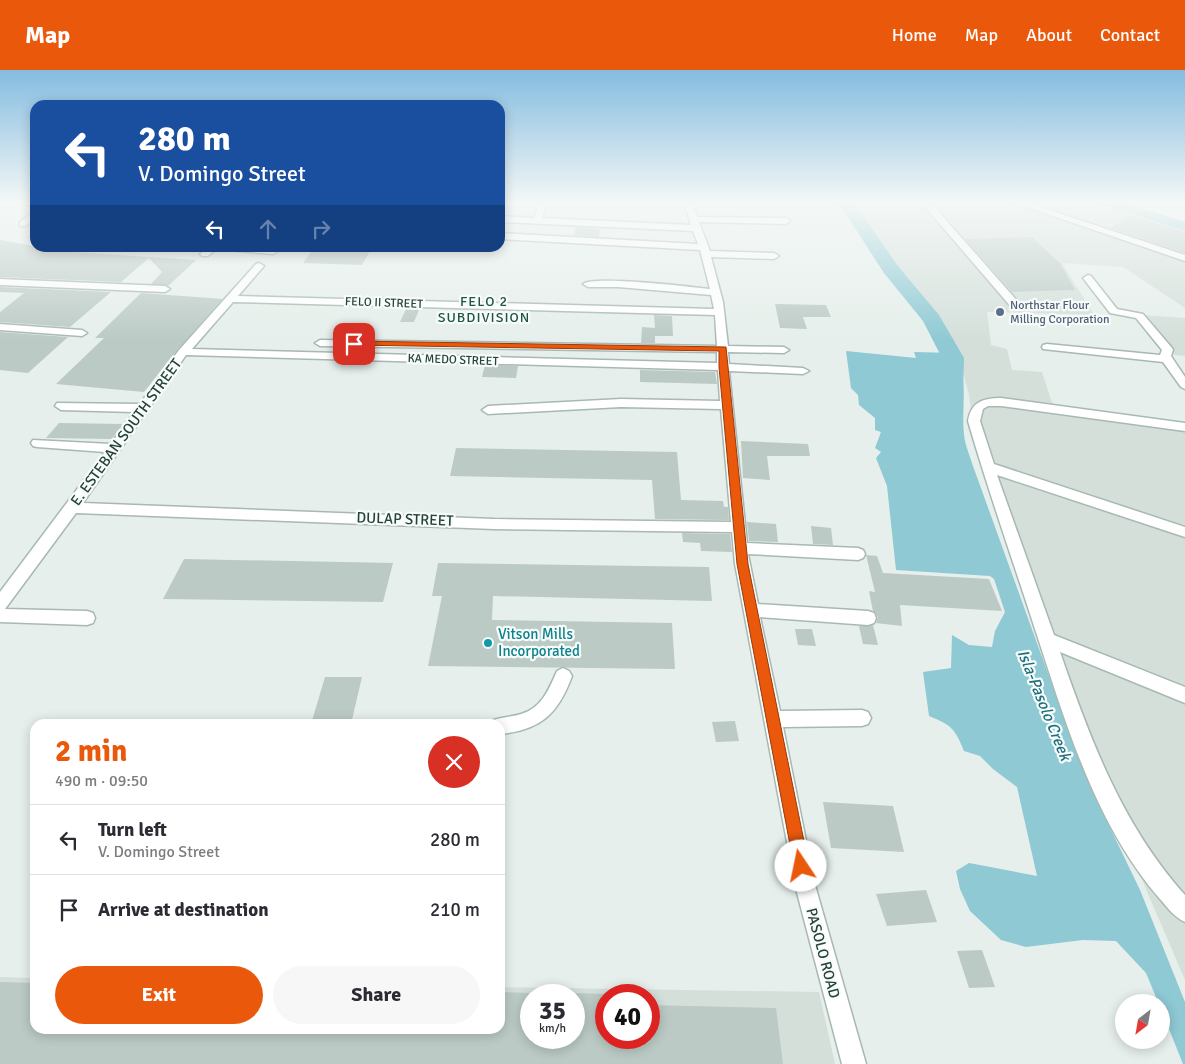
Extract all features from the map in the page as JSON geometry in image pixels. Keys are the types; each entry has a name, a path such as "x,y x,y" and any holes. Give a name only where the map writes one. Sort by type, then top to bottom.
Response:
{"street":[{"path":"668,248 774,256"},
{"path":"966,248 1016,306"},
{"path":"1156,248 1185,258"},
{"name":"PASOLO ROAD","path":"704,251 718,312 723,348 723,367 741,548 751,610 805,885 854,1064"},
{"name":"E. ESTEBAN SOUTH STREET","path":"0,604 72,508 183,352 259,266"},
{"path":"1088,278 1114,311 1139,316 1168,350 1165,356 1185,385"},
{"path":"0,282 165,290"},
{"path":"588,284 618,284 714,292"},
{"name":"FELO II STREET","path":"230,299 718,312"},
{"path":"0,327 82,333"},
{"path":"320,343 784,350"},
{"path":"1047,347 1167,359"},
{"name":"KA MEDO STREET","path":"183,352 723,367 803,371"},
{"path":"1185,427 1001,402 984,402 976,409 974,421 1068,703 1107,794 1146,866 1165,891 1185,911"},
{"path":"488,410 621,403 727,405"},
{"path":"61,406 143,408"},
{"path":"37,443 115,448"},
{"path":"988,467 1185,532"},
{"name":"DULAP STREET","path":"72,508 494,524 739,527"},
{"path":"741,548 858,554"},
{"path":"751,610 868,618"},
{"path":"0,615 87,618"},
{"path":"1048,640 1185,695"},
{"path":"505,726 531,720 544,711 558,692 563,676"},
{"path":"773,719 862,718"}],"shaded area":[{"path":"877,248 1185,248 1185,308 1123,267 1062,263 1094,315 987,312 991,345 1007,349 1012,370 1042,372 1053,406 1185,423 1185,980 1140,875 1106,807 1039,640 981,463 975,441 969,395 955,343 929,309 900,283"},
{"path":"1143,315 1185,318 1185,356 1175,355"},
{"path":"0,977 30,978 30,1034 505,1034 505,987 520,987 520,1049 585,1049 585,988 595,988 595,1049 660,1049 660,990 819,992 835,1064 0,1064"}],"water":[{"path":"846,351 916,358 914,352 956,353 962,373 963,425 966,447 1068,729 1101,809 1140,890 1185,1002 1185,1064 1183,1064 1170,1032 1170,994 1155,994 1146,973 1116,941 1083,940 1026,947 1001,940 970,911 960,889 956,871 969,863 1037,876 1017,787 993,769 980,756 964,751 955,733 948,725 929,716 923,672 951,668 952,635 969,645 992,647 995,631 1005,612 994,579 990,576 896,570 887,486 876,458 881,452 875,448 881,432 875,430 875,418 859,405 858,395 851,388"}],"building":[{"path":"0,248 30,248 30,252 73,252 196,260 168,286 151,284 162,272 149,258 121,282 0,277"},
{"path":"973,248 1044,248 1060,263 1075,290 1012,292"},
{"path":"1171,248 1185,248 1185,253"},
{"path":"311,252 369,252 362,265 303,263"},
{"path":"0,287 111,292 70,327 0,322 0,312 24,293 0,292"},
{"path":"141,293 223,299 178,349 144,392 56,384 104,338 95,338"},
{"path":"775,304 826,305 831,317 803,317 807,329 780,328"},
{"path":"406,309 419,310 414,322 400,322"},
{"path":"654,315 672,316 673,336 655,336 655,343 641,343 642,327 655,328"},
{"path":"0,332 68,337 28,373 0,370"},
{"path":"485,365 518,366 516,378 482,377"},
{"path":"640,370 715,372 717,384 640,382"},
{"path":"59,423 123,424 112,439 46,438"},
{"path":"741,441 808,444 810,456 767,456 770,480 743,478"},
{"path":"456,448 677,452 681,500 723,501 724,507 728,507 729,520 655,519 652,480 450,476"},
{"path":"747,522 776,524 778,542 749,541"},
{"path":"811,526 831,528 833,545 813,544"},
{"path":"682,533 730,534 732,552 701,551 700,543 683,542"},
{"path":"866,555 877,556 883,573 989,579 1002,611 900,605 902,626 876,623 878,617 873,611 869,591 875,592"},
{"path":"184,559 393,563 383,602 163,599"},
{"path":"438,563 709,567 712,601 493,596 492,620 672,623 675,669 428,666 442,596 432,596"},
{"path":"873,625 878,645 863,644 859,626"},
{"path":"795,629 812,629 816,646 798,645"},
{"path":"325,677 362,677 352,719 312,719"},
{"path":"735,721 739,741 716,742 712,722"},
{"path":"823,802 893,806 904,852 831,848"},
{"path":"926,890 937,922 887,926 876,894"},
{"path":"982,950 995,987 969,988 957,951"},
{"path":"0,982 30,983 30,1034 505,1034 505,992 520,993 520,1049 585,1049 585,993 595,994 595,1049 660,1049 660,1005 776,1008 783,1064 0,1064"}],"waterway":[{"name":"Isla-Pasolo Creek","path":"876,248 890,269 932,319 953,358 952,391"}],"place":[{"name":"Northstar Flour Milling Corporation","path":"1000,312"},
{"name":"Vitson Mills Incorporated","path":"488,643"}],"district":[{"name":"FELO 2 SUBDIVISION","path":"484,310"}],"route":[{"path":"354,344 723,348 723,367 742,564 801,866"}]}
